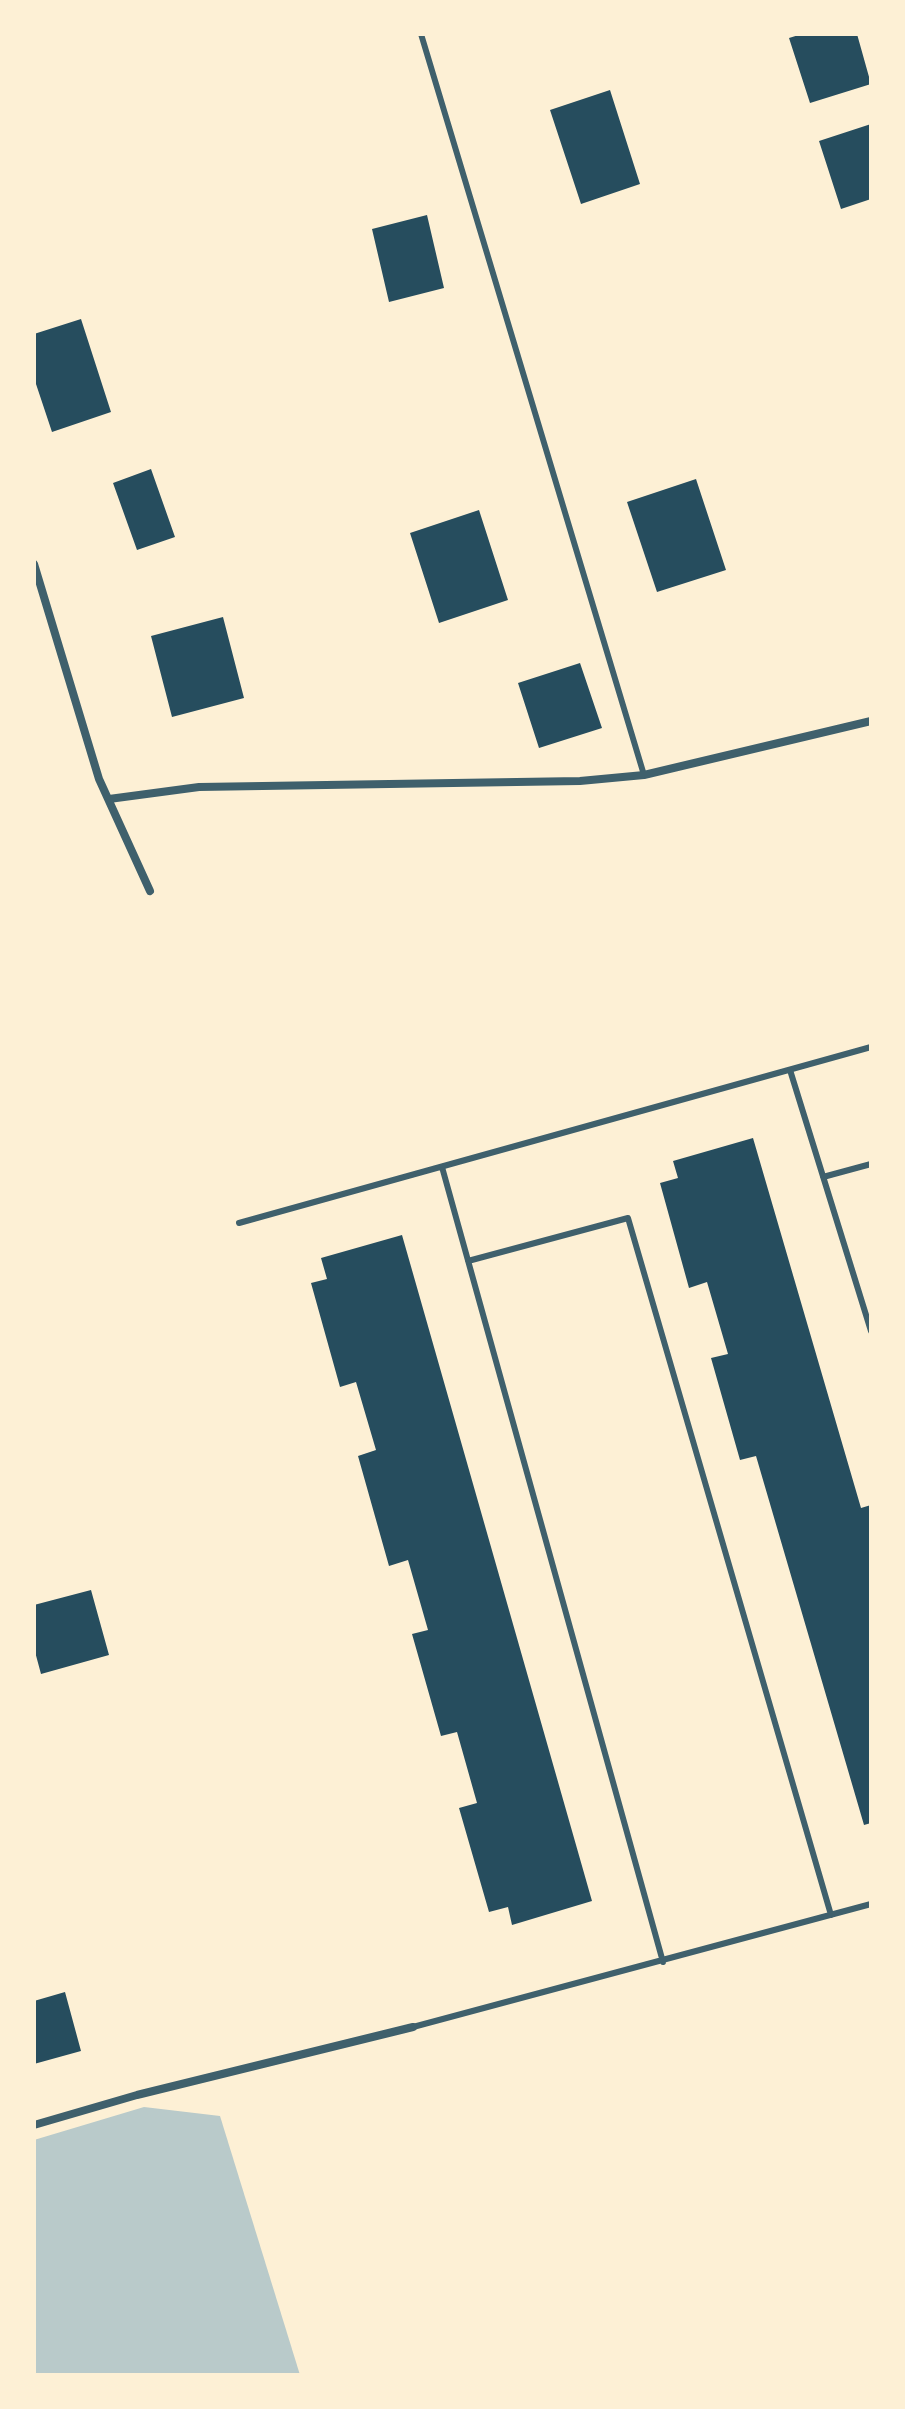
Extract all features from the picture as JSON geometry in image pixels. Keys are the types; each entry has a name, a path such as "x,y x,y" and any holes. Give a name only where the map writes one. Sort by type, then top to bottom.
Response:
{"street":[{"path":"34,564 109,799 150,891"},
{"path":"109,799 199,787 580,781 644,775 871,721"},
{"path":"34,2125 137,2095 413,2027"}],"lane":[{"path":"421,34 644,775"},
{"path":"239,1223 871,1047"},
{"path":"790,1070 871,1331"},
{"path":"823,1177 871,1164"},
{"path":"442,1167 663,1962"},
{"path":"468,1261 628,1218 831,1915"},
{"path":"413,2027 871,1904"}],"shaded area":[{"path":"144,2107 220,2116 300,2375 34,2375 34,2140"}],"building":[{"path":"802,34 857,34 871,84 810,103 789,38"},
{"path":"610,90 640,184 581,204 550,110"},
{"path":"871,124 871,199 841,209 819,141"},
{"path":"427,215 444,288 389,302 372,229"},
{"path":"81,319 111,412 52,432 34,378 34,334"},
{"path":"151,469 175,537 137,550 113,483"},
{"path":"696,479 726,570 657,592 627,502"},
{"path":"479,510 508,600 439,623 410,533"},
{"path":"223,617 244,698 172,717 151,636"},
{"path":"580,663 602,728 539,748 518,683"},
{"path":"753,1138 861,1508 871,1505 871,1823 864,1825 756,1456 740,1460 711,1358 728,1354 707,1282 689,1288 660,1183 678,1178 673,1161"},
{"path":"402,1235 592,1901 512,1925 508,1907 489,1912 459,1808 477,1803 457,1732 441,1736 412,1634 428,1630 408,1560 389,1566 358,1456 376,1450 356,1382 340,1387 311,1283 327,1279 321,1258"},
{"path":"91,1590 109,1655 41,1674 34,1648 34,1605"},
{"path":"65,1992 81,2051 34,2064 34,2001"}]}
